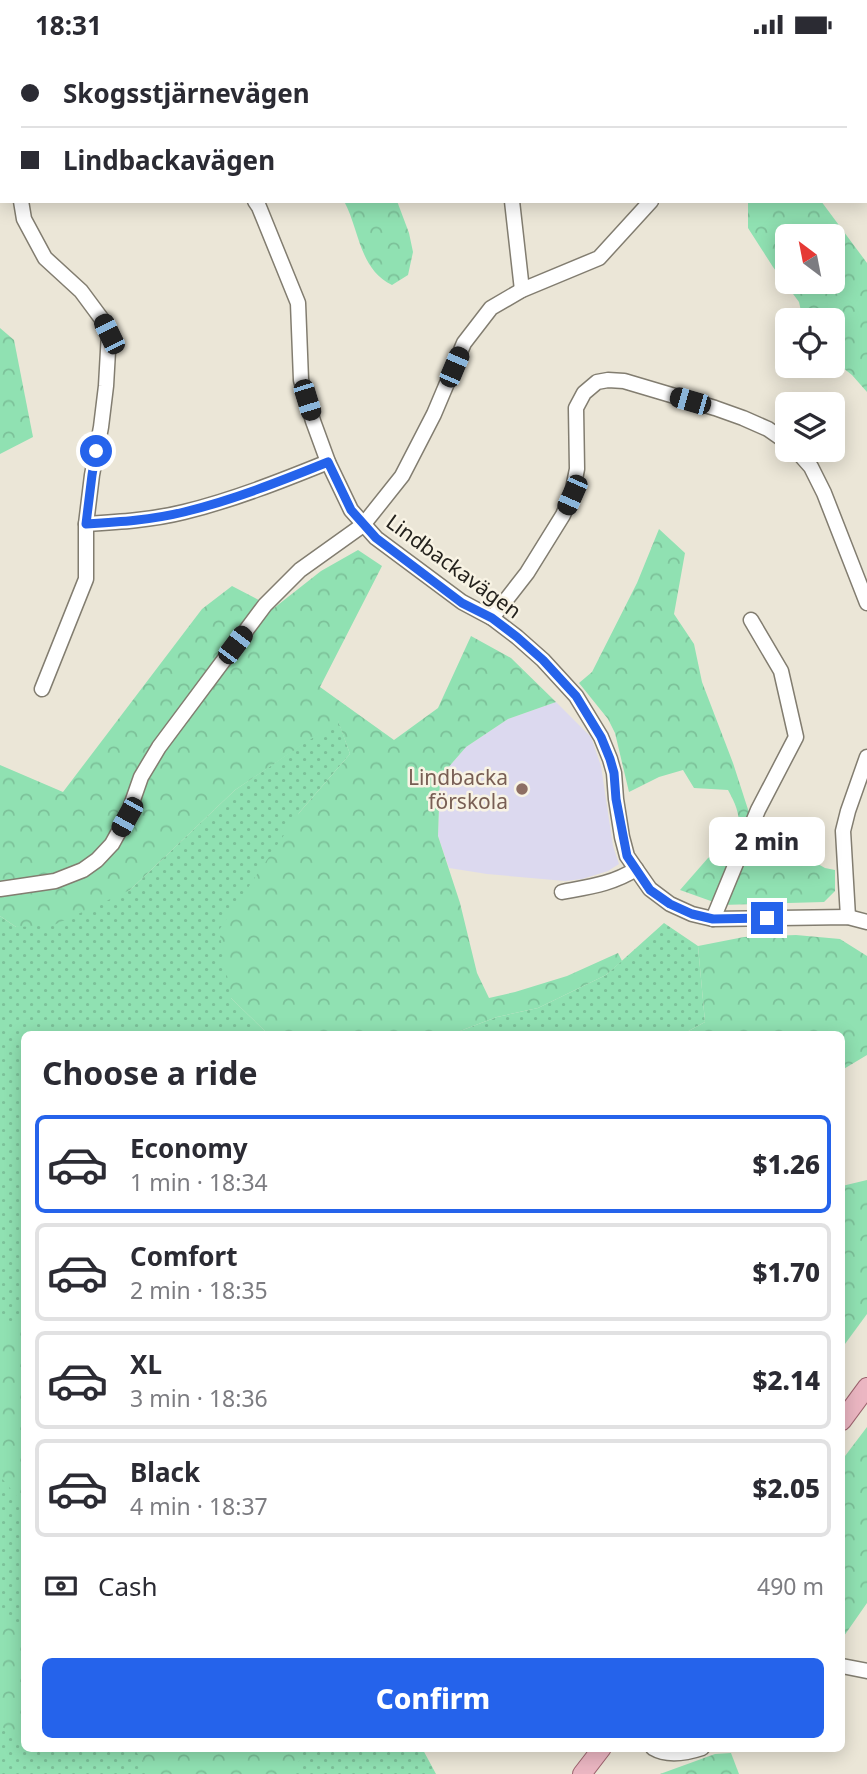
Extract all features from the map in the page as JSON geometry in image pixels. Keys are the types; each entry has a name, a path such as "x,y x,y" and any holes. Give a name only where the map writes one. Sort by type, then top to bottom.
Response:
{"main road":[{"path":"845,1417 867,1387"},
{"path":"582,1774 600,1752"}],"street":[{"path":"21,203 24,219 45,258 81,291 109,334 106,386 86,524 86,579 42,689"},
{"name":"Lindbackavägen","path":"256,203 298,303 301,380 328,462 351,510 376,538 462,603 492,618 543,660 576,696 601,737 612,766 627,856 650,890 670,904 692,914 713,919 848,917 867,922"},
{"path":"512,203 522,290"},
{"path":"0,889 55,881 83,870 97,860 112,844 127,817 141,778 159,747 265,605 300,570 363,525 402,476 434,414 464,343 491,308 522,290 598,258 649,203"},
{"path":"492,618 527,573 563,515 572,495 577,469 576,408 584,393 597,382 624,381 715,408 775,434"},
{"path":"86,524 131,521 183,512 272,484 328,462"},
{"path":"807,462 824,493 867,603"},
{"path":"713,919 758,810 796,737 781,671 751,620"},
{"path":"848,917 843,831 867,757"},
{"path":"562,892 605,883 636,870"},
{"path":"845,1667 867,1671"},
{"path":"658,1752 689,1752"}],"shaded area":[{"name":"Lindbacka förskola","path":"556,702 591,737 601,766 613,846 619,864 608,871 565,881 449,868 438,836 440,777 466,747 508,719"}],"green space":[{"path":"345,203 398,203 413,252 408,275 392,285 381,278 367,259"},
{"path":"748,203 822,203 838,224 775,224 775,270 748,228"},
{"path":"845,233 867,263 867,392 845,369 845,308 800,308 793,294 845,294"},
{"path":"0,328 14,340 33,437 0,454"},
{"path":"659,529 685,553 674,614 694,644 702,682 754,828 825,868 835,870 835,891 824,902 722,905 680,890 708,858 737,841 738,815 732,797 728,790 694,788 683,770 659,777 629,792 615,733 608,719 579,683 592,672 637,583"},
{"path":"358,550 382,566 320,687 394,740 438,708 471,636 511,658 556,702 508,719 466,747 440,777 438,836 460,903 477,973 489,998 567,976 618,953 622,961 606,975 538,1008 497,1017 460,1031 265,1031 231,998 219,930 299,813 350,754 338,721 235,790 130,890 54,925 16,927 0,916 0,765 63,792 202,609 232,586 274,608 321,571"},
{"path":"338,720 350,754 299,813 231,998 265,1031 21,1031 21,1752 424,1752 436,1774 0,1774 0,916 16,927 130,890 235,790"},
{"path":"664,923 698,946 705,1022 688,1031 460,1031 497,1017 538,1008 606,975"},
{"path":"796,935 840,939 867,956 867,1055 845,1068 845,1031 688,1031 705,1022 698,946 744,937"},
{"path":"867,1180 867,1314 845,1344 845,1185"},
{"path":"21,1322 21,1501 0,1476 0,1325"},
{"path":"867,1427 867,1603 845,1635 845,1456"},
{"path":"0,1611 21,1626 21,1736 0,1726"},
{"path":"136,1752 302,1752 294,1774 153,1774"},
{"path":"731,1753 739,1774 660,1774 715,1754"}],"place":[{"name":"Lindbacka förskola","path":"522,789"}],"route":[{"path":"96,451 86,524 131,521 183,512 272,484 328,462 351,510 376,538 462,603 492,618 517,637 543,660 576,696 601,737 610,759 627,856 650,890 670,904 692,914 713,919 767,918"}]}
